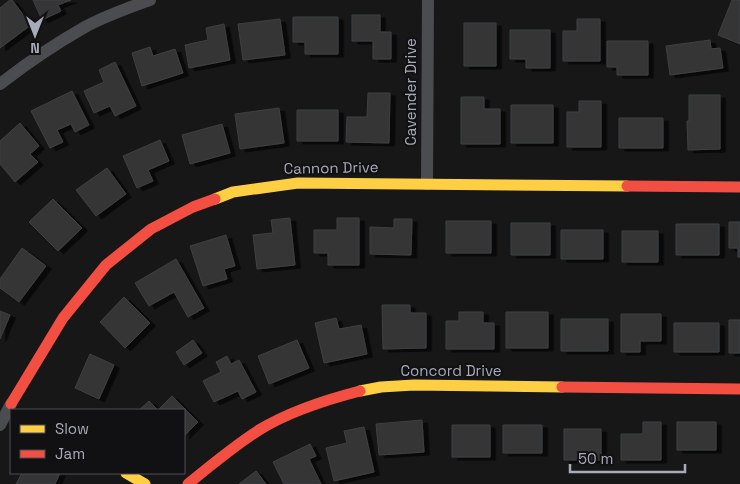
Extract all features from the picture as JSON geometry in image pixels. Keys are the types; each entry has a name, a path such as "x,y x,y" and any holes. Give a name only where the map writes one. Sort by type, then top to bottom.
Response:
{"street":[{"path":"0,84 26,64 85,27 122,10 150,0"},
{"name":"Cavender Drive","path":"427,184 428,0"},
{"name":"Cannon Drive","path":"17,407 63,318 106,265 151,229 192,207 233,192 298,182 740,186"},
{"name":"Concord Drive","path":"188,484 237,445 271,423 314,405 348,394 378,388 414,385 740,389"},
{"path":"0,397 17,407"},
{"name":"Cannon Drive","path":"0,425 10,414"},
{"path":"128,474 145,484"}],"building":[{"path":"12,0 31,25 0,48 0,8"},
{"path":"33,0 71,0 58,5 61,11 42,20"},
{"path":"732,0 740,0 740,44 718,35"},
{"path":"352,15 380,15 380,32 391,32 391,59 373,59 373,41 352,41"},
{"path":"293,17 338,17 338,54 305,54 305,42 293,42"},
{"path":"280,19 285,55 243,60 238,24"},
{"path":"577,19 600,19 600,61 563,61 563,31 577,31"},
{"path":"464,23 496,23 496,66 464,66"},
{"path":"224,24 230,60 189,68 185,45 208,40 206,28"},
{"path":"510,30 550,30 550,68 526,68 526,59 510,59"},
{"path":"710,40 711,49 720,48 723,68 670,75 666,46"},
{"path":"607,41 648,41 648,75 617,75 617,67 607,67"},
{"path":"150,47 153,56 175,49 183,73 142,86 132,53"},
{"path":"115,62 136,106 115,116 110,106 94,113 84,91 104,82 99,70"},
{"path":"72,91 89,125 75,132 71,124 57,130 63,142 50,148 31,111"},
{"path":"368,93 390,93 389,143 346,142 347,117 367,117"},
{"path":"689,95 720,95 720,149 688,150 687,121 689,121"},
{"path":"461,97 484,97 484,109 500,109 500,144 461,144"},
{"path":"579,101 601,101 601,147 567,147 567,112 579,112"},
{"path":"511,105 553,105 553,143 511,143"},
{"path":"279,108 284,143 240,149 235,114"},
{"path":"297,110 338,110 338,141 297,141"},
{"path":"619,118 663,118 663,148 619,148"},
{"path":"20,123 39,146 30,154 38,162 15,182 0,164 0,141"},
{"path":"222,124 230,153 190,164 182,135"},
{"path":"160,140 169,161 148,170 153,181 137,188 123,156"},
{"path":"107,168 126,194 96,216 76,190"},
{"path":"53,199 82,228 58,251 29,222"},
{"path":"290,218 295,265 257,269 253,235 273,233 271,220"},
{"path":"337,218 359,218 359,265 328,265 328,253 314,253 314,230 337,230"},
{"path":"394,219 412,219 411,255 370,254 370,227 394,228"},
{"path":"446,221 491,221 491,253 446,253"},
{"path":"729,222 740,222 740,257 738,257 738,248 729,248"},
{"path":"511,223 550,223 550,255 511,255"},
{"path":"676,224 719,224 719,255 676,255"},
{"path":"561,230 603,230 603,259 561,259"},
{"path":"622,231 658,231 658,262 622,262"},
{"path":"226,235 235,266 224,269 227,279 203,286 190,246"},
{"path":"22,248 46,266 19,302 0,288 0,279"},
{"path":"176,259 204,308 188,317 174,292 149,306 135,283"},
{"path":"124,297 150,323 125,348 100,322"},
{"path":"382,305 410,305 410,313 426,313 426,348 383,349"},
{"path":"0,311 10,315 0,339"},
{"path":"459,312 483,312 483,323 494,323 494,349 446,349 446,321 459,321"},
{"path":"506,312 548,312 548,348 506,348"},
{"path":"621,314 661,314 661,341 640,341 640,352 621,352"},
{"path":"336,318 339,329 361,325 367,354 324,363 315,323"},
{"path":"561,319 608,319 608,351 561,351"},
{"path":"729,320 740,320 740,353 729,353"},
{"path":"674,323 719,323 719,352 674,352"},
{"path":"193,340 202,353 184,365 176,352"},
{"path":"297,340 309,368 269,384 258,356"},
{"path":"90,354 114,365 99,399 75,388"},
{"path":"227,356 231,364 239,360 256,392 242,399 238,391 214,402 203,381 221,372 216,362"},
{"path":"172,396 185,409 159,409"},
{"path":"149,401 157,409 140,409"},
{"path":"185,409 198,422 185,435"},
{"path":"422,420 424,452 379,455 376,424"},
{"path":"643,422 661,422 661,460 621,460 621,434 643,434"},
{"path":"677,422 716,422 716,450 677,450"},
{"path":"452,425 490,425 490,457 452,457"},
{"path":"503,425 542,425 542,453 503,453"},
{"path":"364,427 374,472 334,481 326,448 347,443 344,431"},
{"path":"564,429 601,429 601,460 564,460"},
{"path":"310,444 316,456 309,459 321,484 284,484 273,462"},
{"path":"256,471 266,484 239,484"},
{"path":"21,474 60,474 55,484 16,484"}],"traffic: slow":[{"path":"215,199 233,192 298,183 627,186"},
{"path":"360,391 381,387 414,385 562,387"},
{"path":"128,474 145,484"}],"traffic: jam":[{"path":"627,186 740,187"},
{"path":"11,404 63,318 106,265 151,229 193,207 215,199"},
{"path":"562,387 740,389"},
{"path":"188,484 241,443 271,423 308,407 360,391"}]}
